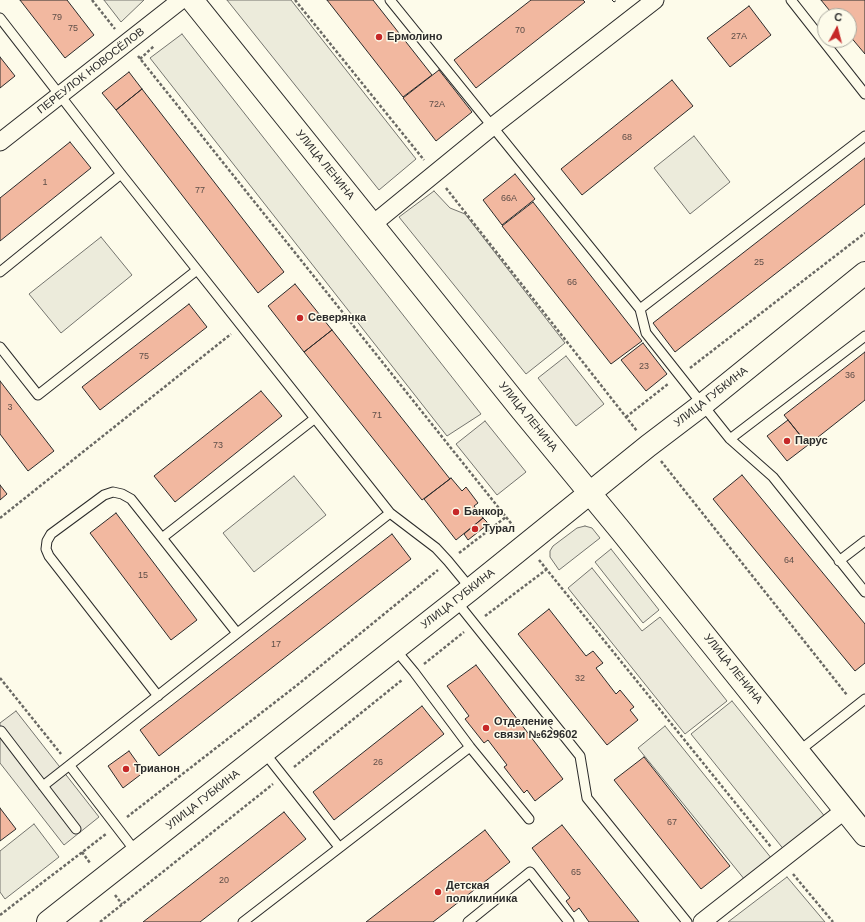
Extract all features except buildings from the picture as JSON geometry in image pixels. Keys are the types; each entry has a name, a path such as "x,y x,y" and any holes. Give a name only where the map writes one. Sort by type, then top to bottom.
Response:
{"main road":[{"name":"УЛИЦА ЛЕНИНА","path":"192,0 519,407 799,751 865,835"},
{"name":"УЛИЦА ГУБКИНА","path":"48,922 395,649 865,274"}],"street":[{"name":"ПЕРЕУЛОК НОВОСЁЛОВ","path":"0,142 181,0"},
{"path":"373,224 493,126 655,0"},
{"path":"702,922 845,810"}],"lane":[{"path":"390,0 640,309 646,333 702,405 730,439 773,477 865,592"},
{"path":"791,0 865,94"},
{"path":"0,18 4,30 60,95 314,419 390,513 436,548 448,561 474,624 580,756 587,798 687,922"},
{"path":"640,309 865,136"},
{"path":"0,272 121,174"},
{"path":"0,347 38,395 197,270"},
{"path":"730,439 865,336"},
{"path":"162,538 314,419"},
{"path":"158,696 49,556 46,549 47,541 51,534 104,495 113,492 131,498 237,633"},
{"path":"43,786 390,513"},
{"path":"839,561 865,541"},
{"path":"395,649 470,747 529,819"},
{"path":"799,751 865,699"},
{"path":"1,731 76,829"},
{"path":"243,922 470,747"},
{"path":"264,752 284,775 339,847"},
{"path":"70,766 136,852"},
{"path":"468,922 530,872 569,922"}],"path":[{"path":"92,0 547,569 833,922"},
{"path":"295,0 435,174 648,446 856,707"},
{"path":"626,417 865,233"},
{"path":"0,518 241,325"},
{"path":"0,915 174,782 296,686 448,561 506,517"},
{"path":"100,922 474,624 547,569"},
{"path":"0,678 70,766"}],"shaded area":[{"path":"104,0 144,0 121,22"},
{"path":"227,0 291,0 416,159 379,190"},
{"path":"182,34 481,414 447,436 150,58"},
{"path":"694,136 730,182 690,214 654,168"},
{"path":"434,191 450,208 465,214 565,343 526,374 399,217"},
{"path":"101,237 132,275 61,333 29,294"},
{"path":"566,356 604,404 576,426 538,378"},
{"path":"485,421 526,472 497,495 456,444"},
{"path":"294,476 326,515 254,572 223,533"},
{"path":"585,526 592,528 600,538 559,570 550,557 550,551 553,546 577,528"},
{"path":"611,549 659,610 643,623 595,562"},
{"path":"592,568 642,631 660,617 727,701 685,734 568,588"},
{"path":"732,701 826,818 785,851 691,734"},
{"path":"16,711 99,817 64,845 0,763 0,723"},
{"path":"665,726 772,859 745,880 638,748"},
{"path":"34,824 59,857 5,899 0,892 0,851"},
{"path":"787,877 825,922 728,922"}],"fence":[{"path":"612,0 614,2 617,0"}],"place":[{"name":"Ермолино","path":"379,37"},
{"name":"Северянка","path":"300,318"},
{"name":"Парус","path":"787,441"},
{"name":"Банкор","path":"456,512"},
{"name":"Турал","path":"475,529"},
{"name":"Отделение связи №629602","path":"486,728"},
{"name":"Трианон","path":"126,769"},
{"name":"Детская поликлиника","path":"438,892"}]}
